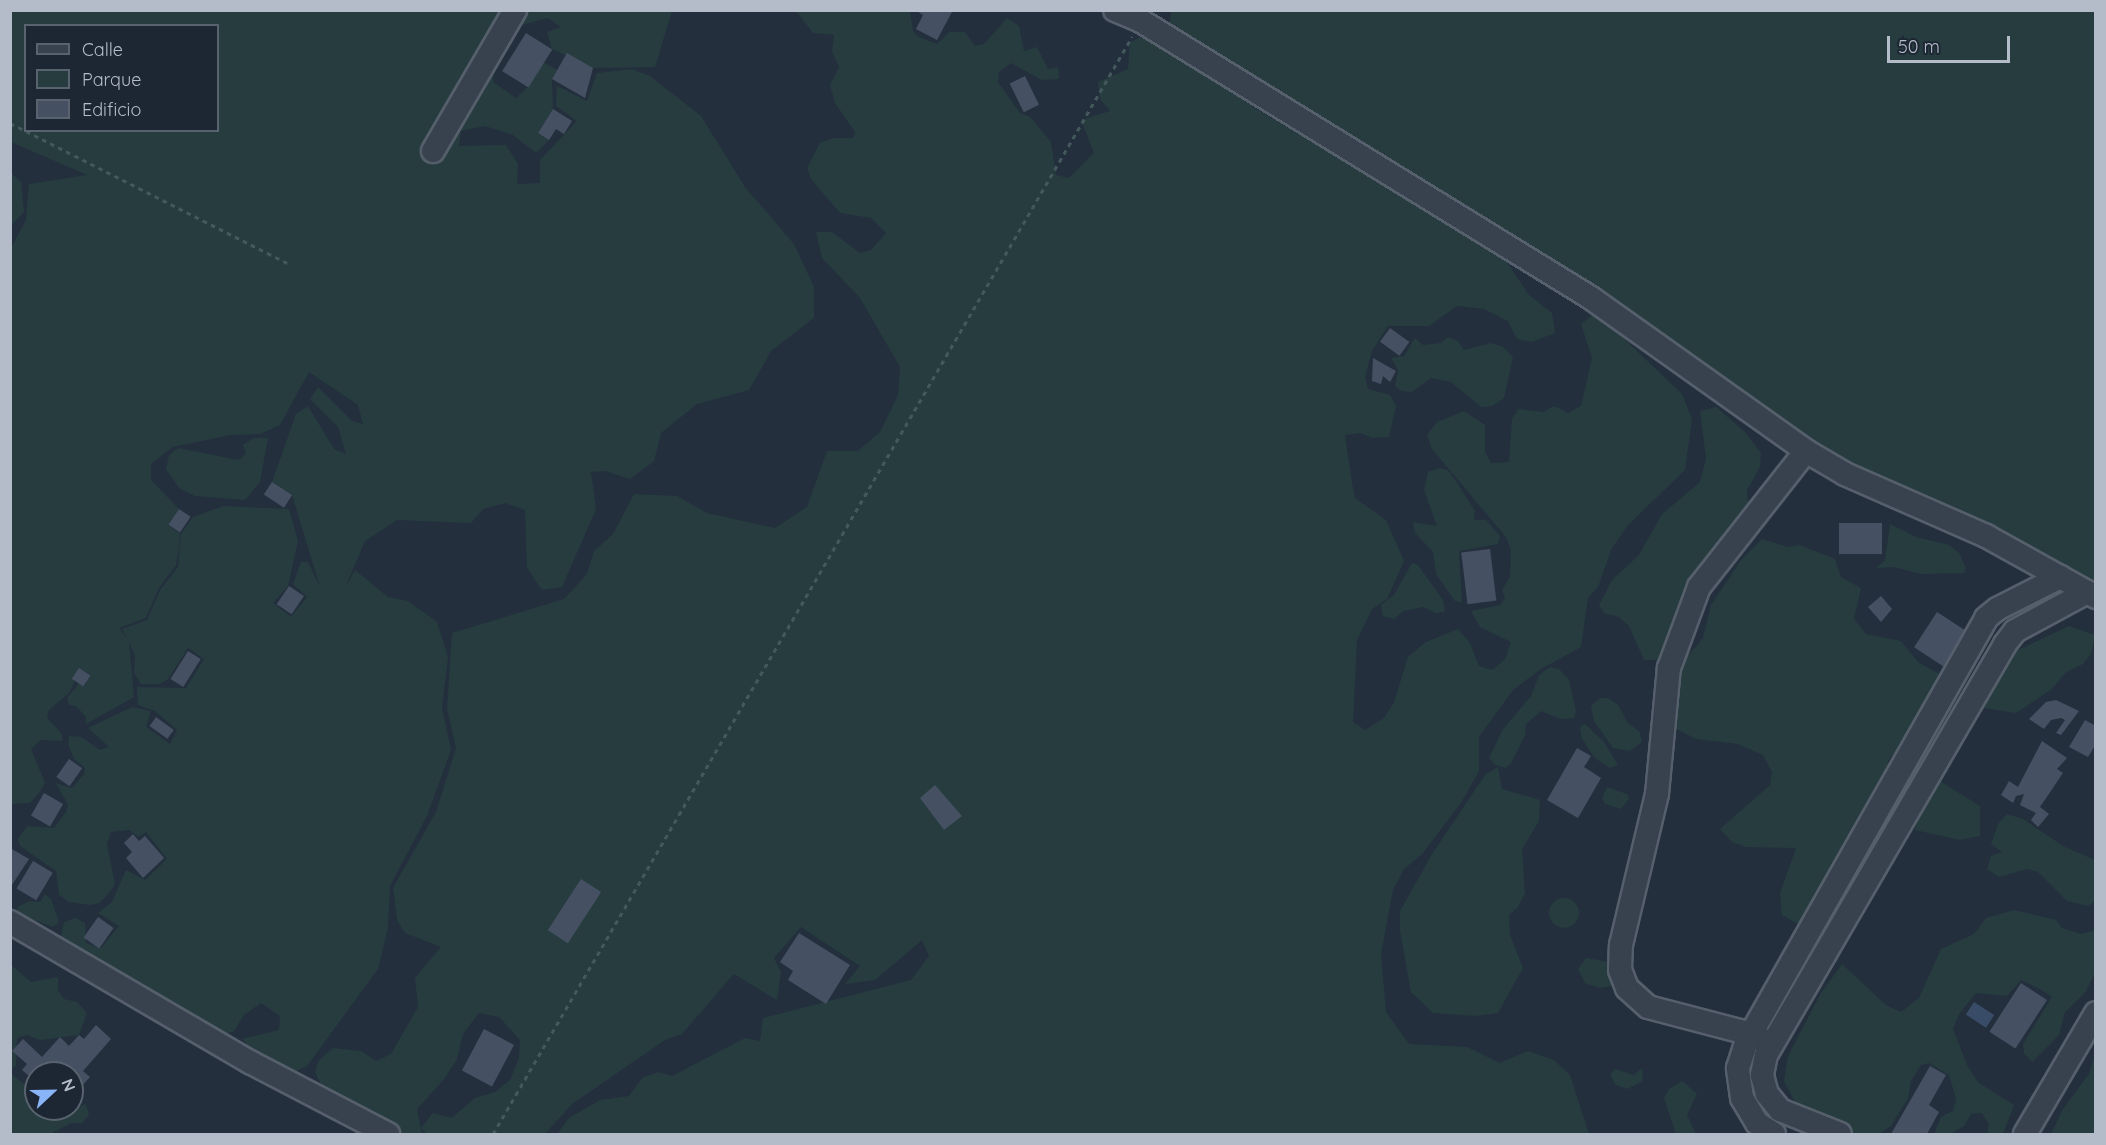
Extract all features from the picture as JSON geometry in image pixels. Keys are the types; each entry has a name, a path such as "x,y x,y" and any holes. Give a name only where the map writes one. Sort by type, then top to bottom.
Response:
{"street":[{"path":"433,151 515,10"},
{"path":"1114,10 1145,16 1592,298 1806,451 1845,474 1986,536 2091,595"},
{"path":"1772,1044 1751,1034 1648,1007 1627,988 1620,970 1621,945 1657,794 1672,658 1700,587 1806,451"},
{"path":"1774,1134 1757,1123 1742,1098 1738,1068 1751,1034 1986,618 1996,609 2060,577"},
{"path":"1840,1134 1780,1110 1767,1094 1762,1075 1772,1044 2005,644 2015,631 2091,595"},
{"path":"10,922 250,1062 388,1134"},
{"path":"2025,1134 2096,1013"}],"path":[{"path":"493,1134 1145,16"},
{"path":"10,123 24,130"},
{"path":"28,132 291,265"}],"green space":[{"path":"11,11 672,11 655,67 593,68 552,49 547,32 561,27 548,18 514,27 496,50 493,82 516,98 528,87 543,62 557,70 552,79 553,109 538,133 549,140 536,153 513,135 485,126 461,131 459,146 506,145 518,164 517,184 540,183 540,160 577,121 556,106 557,86 587,101 597,73 632,69 650,76 701,116 745,187 794,244 814,287 814,318 771,351 749,390 697,404 661,433 654,461 630,479 606,471 591,472 596,509 562,587 542,590 527,568 525,510 505,503 483,509 471,523 397,520 365,541 345,588 355,570 388,597 408,601 437,622 448,657 442,707 451,750 427,816 390,886 388,928 378,969 307,1066 289,1074 262,1061 242,1039 279,1030 280,1016 261,1003 243,1016 234,1031 222,1036 74,953 61,936 64,922 76,918 85,923 86,943 101,948 119,926 98,913 112,902 126,870 145,880 167,859 146,832 139,837 129,830 111,832 107,844 115,885 100,903 90,905 69,902 59,895 56,871 20,846 18,839 27,826 54,828 66,812 68,805 56,783 72,788 84,774 85,768 74,759 68,744 69,736 81,737 100,750 109,747 88,728 132,707 151,711 146,727 170,744 177,730 155,711 138,705 137,687 186,688 204,659 188,648 168,679 160,684 141,684 134,673 135,656 129,642 134,697 86,724 86,717 76,706 69,705 67,698 79,683 84,687 91,676 75,681 69,693 49,710 47,718 62,734 62,741 41,740 31,749 45,783 30,803 11,804 11,248 26,220 29,184 87,175 11,142","holes":["309,372 358,405 363,424 352,421 318,387 310,399 338,427 346,454 334,449 308,406 296,414 272,482 292,495 320,587 308,562 301,562 293,584 307,597 291,617 273,603 288,586 298,541 289,509 223,506 193,517 181,534 178,567 160,590 147,620 122,629 127,638 119,628 146,618 159,588 176,565 179,548 180,534 168,525 179,509 151,480 151,464 173,447 230,435 260,434 280,425"]},
{"path":"796,11 910,11 913,31 919,37 937,44 949,32 965,32 975,46 984,44 1007,18 1019,26 1024,51 1037,47 1048,69 1058,67 1059,79 1042,80 1011,63 999,72 998,82 1020,113 1030,117 1051,142 1056,175 1069,178 1094,153 1081,120 1110,111 1100,99 1098,82 1128,69 1130,43 1140,37 1158,44 1261,112 1501,254 1529,295 1552,313 1555,333 1532,342 1517,339 1508,321 1484,309 1457,306 1429,326 1388,326 1372,351 1365,377 1368,389 1390,395 1396,406 1389,437 1372,438 1361,433 1345,435 1352,483 1355,498 1386,520 1404,561 1387,599 1372,609 1357,640 1353,722 1365,730 1384,718 1394,702 1408,657 1426,642 1458,629 1470,643 1479,666 1492,670 1505,659 1511,642 1480,627 1471,611 1500,605 1505,598 1502,590 1510,577 1511,550 1506,537 1432,449 1427,435 1437,422 1464,411 1485,425 1485,452 1491,463 1509,462 1512,419 1518,409 1543,412 1554,406 1568,413 1581,406 1592,358 1581,324 1594,314 1214,63 1169,27 1171,11 2095,11 2095,594 2001,556 1612,327 1682,394 1692,419 1685,470 1628,525 1612,548 1598,587 1588,598 1581,647 1541,669 1513,690 1479,737 1479,771 1461,803 1422,854 1404,869 1393,890 1381,954 1386,1012 1409,1044 1467,1047 1500,1063 1528,1051 1554,1060 1570,1075 1589,1134 557,1134 569,1118 600,1100 629,1096 642,1078 658,1072 672,1076 745,1038 760,1041 763,1018 911,980 929,956 922,940 875,980 845,984 860,966 801,927 774,958 781,972 777,1000 734,974 682,1034 665,1040 572,1104 545,1134 427,1134 421,1128 433,1113 452,1118 475,1098 495,1092 510,1080 519,1058 520,1040 499,1017 479,1013 463,1034 457,1059 445,1078 417,1109 422,1134 399,1134 324,1090 315,1072 319,1060 333,1048 361,1051 376,1061 391,1054 418,1007 415,978 441,947 405,933 397,920 393,888 436,812 456,748 447,709 452,633 564,599 587,574 594,551 613,534 634,494 677,496 707,513 775,528 807,507 827,451 858,451 880,432 898,395 900,367 860,298 822,258 816,232 832,232 860,253 871,250 886,233 871,218 840,213 811,179 807,168 820,143 834,138 853,138 855,132 835,103 830,85 839,67 832,52 834,35 813,33"},
{"path":"11,173 21,182 24,212 11,226"},
{"path":"1448,337 1458,341 1464,350 1491,343 1503,347 1513,357 1504,398 1492,406 1481,407 1451,382 1431,378 1412,392 1401,391 1395,386 1398,370 1391,358 1404,356 1415,338 1423,345 1441,343"},
{"path":"1716,407 1745,432 1761,453 1760,467 1747,490 1747,498 1755,510 1661,660 1644,660 1629,626 1619,617 1604,613 1599,605 1612,580 1639,555 1662,514 1700,482 1706,459 1700,411"},
{"path":"254,438 268,438 260,482 245,500 195,496 179,488 166,469 169,455 178,448 238,460 246,454 243,445"},
{"path":"1439,468 1448,470 1458,484 1475,511 1474,520 1486,520 1500,536 1498,544 1459,551 1462,603 1455,601 1436,574 1433,552 1415,533 1413,522 1437,526 1424,490 1428,472"},
{"path":"1890,524 1916,537 1949,545 1959,553 1966,568 1964,573 1921,574 1894,567 1876,568 1885,560"},
{"path":"1762,539 1788,547 1800,545 1835,559 1841,577 1861,588 1854,619 1866,634 1901,641 1919,663 1944,676 1929,714 1889,759 1878,798 1800,925 1782,915 1780,893 1796,848 1746,847 1732,842 1720,829 1770,785 1772,772 1763,755 1738,744 1696,739 1667,724 1676,670 1703,638 1711,605 1741,560"},
{"path":"1412,563 1418,565 1443,600 1445,612 1435,613 1424,607 1403,611 1394,619 1383,616 1381,605 1394,595"},
{"path":"2069,626 2095,635 2091,654 2083,664 2065,673 2052,689 2016,713 1984,708 1984,699 1995,686 2010,654"},
{"path":"1550,667 1559,669 1569,680 1576,711 1574,718 1561,719 1541,711 1526,724 1525,735 1511,763 1506,768 1495,765 1489,758 1503,729 1531,696 1539,675"},
{"path":"1600,698 1608,698 1618,705 1628,723 1640,732 1642,742 1630,751 1613,748 1594,721 1591,706"},
{"path":"1585,724 1604,742 1618,765 1610,768 1595,758 1582,739 1580,727"},
{"path":"1498,767 1502,789 1540,800 1539,821 1522,849 1525,893 1518,907 1509,915 1510,935 1523,968 1498,1013 1475,1016 1433,1013 1411,992 1400,931 1400,911 1432,854 1485,775"},
{"path":"1940,781 1980,806 1980,836 1960,840 1915,830 1928,787"},
{"path":"1607,787 1627,794 1629,799 1621,809 1605,804 1602,798"},
{"path":"2007,814 2023,819 2063,846 2095,860 2095,901 2088,906 2067,901 2038,872 2027,869 1999,877 1987,869 1991,856 2002,852 1991,844 1998,824"},
{"path":"45,894 51,899 59,922 53,927 18,914 18,907 29,901 40,902"},
{"path":"1564,898 1570,899 1578,907 1578,919 1570,927 1564,928 1558,927 1550,919 1549,913 1550,907 1558,899"},
{"path":"2014,910 2056,920 2062,928 2081,934 2095,930 2095,973 2085,993 2065,1012 2059,1035 2032,1062 2024,1053 2023,1044 2052,997 2040,989 2021,980 2007,996 1976,993 1959,1014 1953,1029 1968,1067 1979,1083 2014,1105 2003,1134 1987,1134 1989,1125 1982,1113 1971,1114 1964,1126 1950,1134 1934,1134 1941,1117 1953,1111 1956,1099 1949,1075 1929,1063 1921,1065 1911,1081 1908,1098 1891,1126 1879,1134 1845,1134 1800,1112 1784,1081 1788,1056 1821,993 1842,964 1886,1005 1901,1012 1919,998 1941,949 1974,934 1986,918"},
{"path":"1586,958 1609,962 1615,972 1611,986 1600,988 1585,983 1578,969"},
{"path":"10,964 31,982 58,977 58,990 64,999 77,1002 87,1013 79,1035 40,1040 27,1035 17,1038 16,1065 11,1070"},
{"path":"2095,1054 2095,1134 2051,1134 2063,1109 2089,1074"},
{"path":"1642,1068 1643,1081 1627,1089 1616,1085 1610,1075 1615,1069 1634,1075"},
{"path":"11,1074 24,1084 24,1121 84,1121 71,1123 50,1134 11,1134"},
{"path":"1682,1081 1697,1094 1687,1115 1696,1134 1676,1134 1664,1098 1669,1089"},
{"path":"86,1104 89,1115 84,1121 84,1105"}],"water":[{"path":"1974,1002 1994,1015 1986,1028 1966,1015"}],"building":[{"path":"915,10 953,10 937,40 916,29 923,15"},
{"path":"526,33 552,49 528,88 502,71"},
{"path":"567,53 593,68 585,98 552,79"},
{"path":"1025,76 1039,105 1024,112 1010,83"},
{"path":"553,109 572,121 564,134 556,129 549,140 538,133"},
{"path":"1390,328 1409,342 1399,356 1380,342"},
{"path":"1373,358 1396,371 1390,382 1383,376 1381,384 1372,381"},
{"path":"272,482 292,495 284,508 264,495"},
{"path":"179,509 191,517 180,533 168,525"},
{"path":"1839,523 1882,523 1882,554 1839,554"},
{"path":"1490,549 1496,601 1468,604 1461,553"},
{"path":"289,586 304,596 292,614 277,604"},
{"path":"1881,596 1892,609 1881,622 1868,607"},
{"path":"1937,612 1968,632 1945,667 1914,647"},
{"path":"188,651 201,659 183,687 171,679"},
{"path":"79,668 91,676 83,687 72,679"},
{"path":"2056,700 2079,711 2061,735 2056,733 2065,720 2061,718 2051,720 2044,729 2029,719 2046,702"},
{"path":"156,717 174,730 167,739 150,726"},
{"path":"2085,720 2096,726 2096,744 2088,757 2069,747"},
{"path":"2042,741 2067,758 2057,769 2063,773 2040,807 2049,814 2038,827 2031,820 2036,813 2020,805 2024,794 2016,796 2013,803 2001,795 2009,781 2018,787"},
{"path":"1577,748 1591,756 1584,767 1601,778 1578,818 1547,800"},
{"path":"69,759 82,768 69,786 56,777"},
{"path":"935,785 962,816 944,830 920,798"},
{"path":"44,793 63,804 50,827 31,816"},
{"path":"133,834 139,841 145,836 164,858 143,878 126,858 132,852 124,843"},
{"path":"10,848 29,859 10,888"},
{"path":"33,861 53,873 36,900 17,888"},
{"path":"581,879 601,892 568,943 548,930"},
{"path":"98,917 114,928 99,948 84,937"},
{"path":"799,933 850,965 826,1004 788,980 793,971 780,962"},
{"path":"2021,983 2047,1000 2015,1049 1989,1032"},
{"path":"96,1025 111,1039 84,1070 84,1061 24,1061 12,1051 23,1039 42,1057 60,1037 69,1046 79,1035 84,1039"},
{"path":"484,1029 514,1045 492,1086 462,1070"},
{"path":"1930,1066 1946,1075 1929,1105 1939,1112 1927,1134 1891,1134"},
{"path":"84,1072 90,1077 84,1084"}]}
